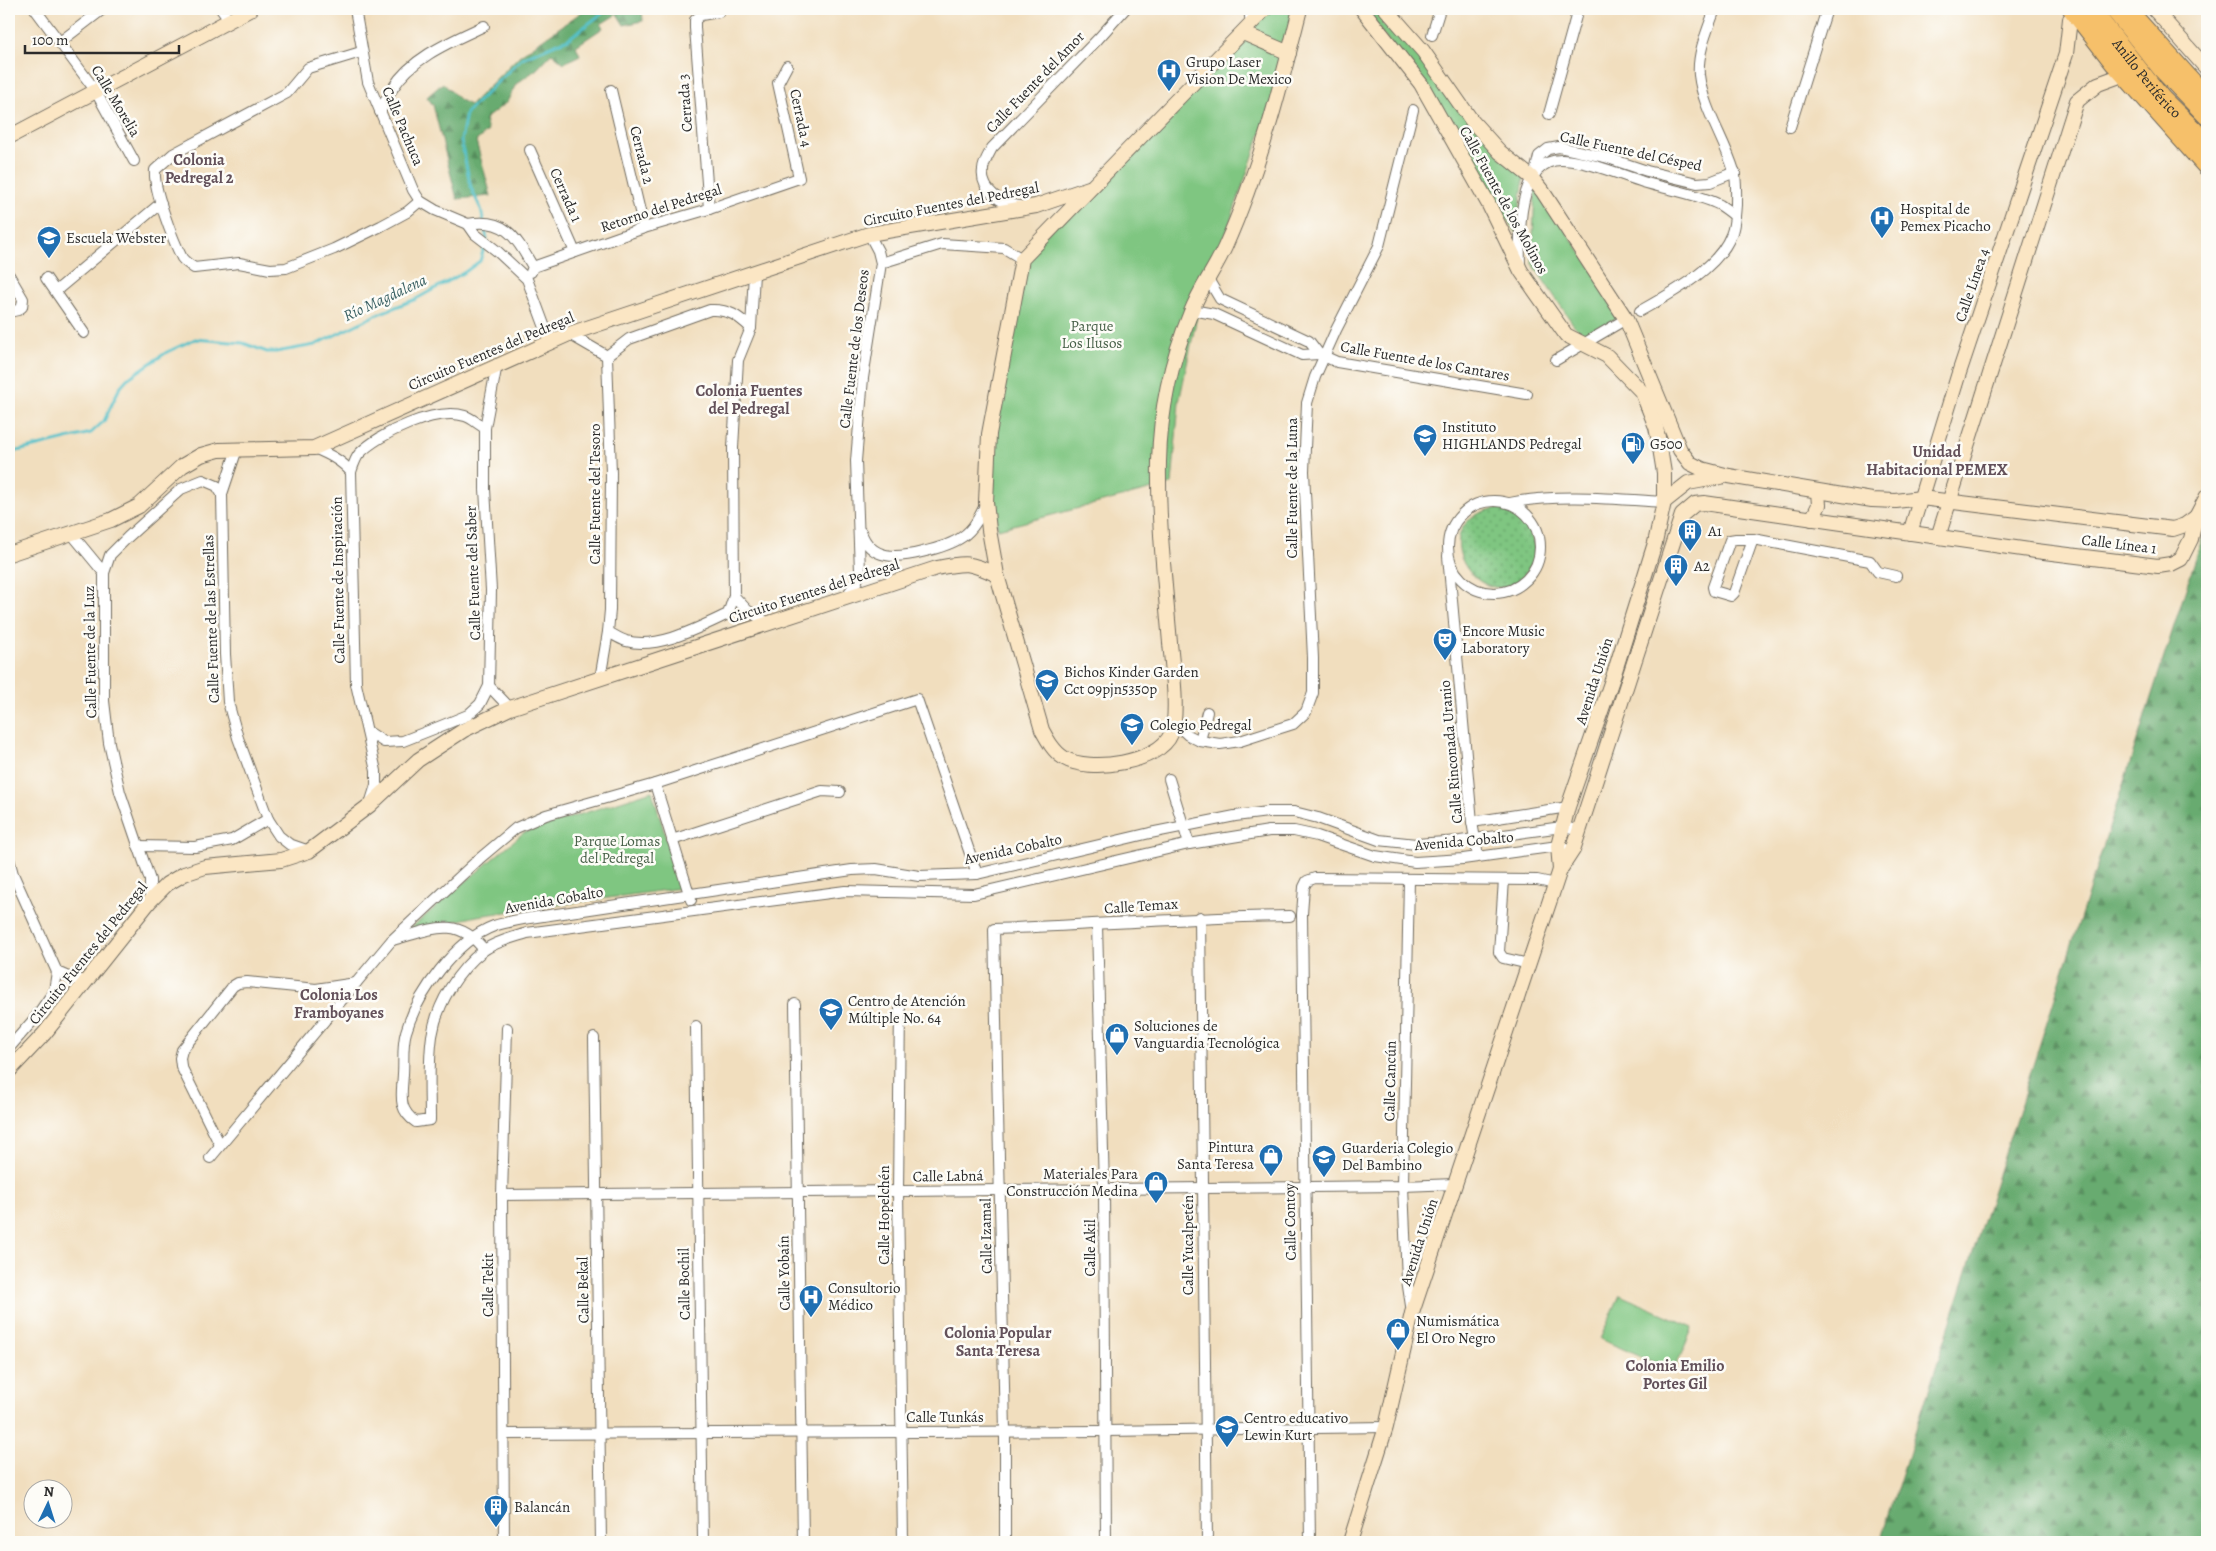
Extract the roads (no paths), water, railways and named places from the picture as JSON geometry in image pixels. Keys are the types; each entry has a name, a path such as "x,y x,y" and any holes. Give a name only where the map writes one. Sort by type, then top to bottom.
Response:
{"highway":[{"name":"Anillo Periférico","path":"2091,9 2162,99 2207,143"},
{"path":"2102,9 2174,99 2207,130"},
{"path":"2114,9 2161,68 2207,116"},
{"name":"Anillo Periférico","path":"2126,9 2207,98"},
{"path":"2068,12 2207,168"}],"street":[{"name":"Calle Morelia","path":"35,9 95,90 134,161"},
{"path":"60,42 103,9"},
{"path":"9,137 95,90 225,14 251,9"},
{"name":"Calle Pachuca","path":"355,9 361,52 368,82 413,190 420,201"},
{"name":"Calle Fuente del Amor","path":"1036,206 1017,206 999,200 984,180 982,169 992,148 1125,9"},
{"path":"1249,9 1247,29 1289,53"},
{"name":"Circuito Fuentes del Pedregal","path":"1022,259 1265,9"},
{"path":"1022,259 989,434 986,502 989,530 997,575 1042,730 1052,747 1064,758 1093,766 1154,752 1166,743 1172,734 1174,722 1173,674 1160,514 1159,460 1163,411 1179,347 1192,310 1225,247 1263,146 1300,9"},
{"name":"Calle Fuente de los Molinos","path":"1362,9 1421,84 1488,203 1521,271 1566,335 1607,356 1642,392 1656,427 1662,454 1664,502"},
{"name":"Calle Fuente de los Molinos","path":"1386,9 1423,51 1472,122 1500,152 1533,175 1626,318 1686,460 1702,469 1730,476"},
{"path":"1432,35 1440,9"},
{"path":"1548,114 1578,9"},
{"path":"1640,311 1672,293 1710,263 1726,246 1732,233 1735,216 1735,172 1707,105 1699,74 1701,56 1715,9"},
{"path":"1790,127 1827,9"},
{"path":"2154,9 2207,69"},
{"name":"Cerrada 3","path":"709,209 695,20 700,15 719,12"},
{"path":"2068,12 2117,77 2194,158 2207,168"},
{"name":"Calle Línea 4","path":"1910,533 1958,376 2066,54 2068,12"},
{"path":"380,112 393,87 408,70 436,50 484,26"},
{"path":"361,52 308,68 287,92 173,154 155,170 154,176 161,203 183,260 194,268 239,263 270,269 286,268 334,249 408,212 420,201 435,210 468,224 481,222 494,224 506,229 519,241 533,267 527,279"},
{"name":"Cerrada 4","path":"787,66 778,83 799,178"},
{"path":"1938,537 2077,101 2098,84 2117,77"},
{"name":"Cerrada 2","path":"611,90 644,228"},
{"name":"Calle Fuente de la Luna","path":"1174,722 1188,735 1200,741 1220,744 1240,741 1292,724 1306,712 1313,693 1304,471 1304,434 1307,403 1322,355 1379,246 1413,110"},
{"name":"Calle Fuente del Césped","path":"1533,175 1540,156 1548,149 1559,147 1698,183 1723,179 1735,172"},
{"name":"Cerrada 1","path":"530,150 575,252"},
{"name":"Calle Fuente del Césped","path":"1533,175 1551,162 1563,160 1601,168 1720,205 1735,216"},
{"path":"1644,182 1648,171"},
{"path":"1521,271 1519,240 1526,192 1533,175"},
{"name":"Retorno del Pedregal","path":"533,267 644,228 709,209 799,178"},
{"name":"Circuito Fuentes del Pedregal","path":"9,554 111,520 139,506 182,466 201,456 219,450 314,448 497,364 569,334 869,234 1036,206 1094,186"},
{"path":"56,290 161,203"},
{"path":"468,224 475,234 509,261 527,279 550,341"},
{"name":"Calle Fuente de los Deseos","path":"846,597 857,581 860,571 857,452 863,378 881,263 878,251 869,234"},
{"name":"Calle Fuente de los Deseos","path":"881,263 942,244 1004,248 1022,259"},
{"path":"608,632 626,641 649,642 684,635 728,614 734,596 733,448 738,360 751,328 754,273"},
{"path":"9,275 23,299 22,307 9,312"},
{"path":"46,278 84,333"},
{"name":"Calle Fuente de los Cantares","path":"1208,279 1220,299 1309,341 1322,355 1337,362 1527,394"},
{"path":"569,334 607,356 629,339 710,310 722,309 735,314 751,328"},
{"name":"Calle Fuente de los Cantares","path":"1192,310 1214,314 1302,355 1322,355"},
{"path":"1556,360 1584,345 1626,318"},
{"name":"Calle Fuente del Tesoro","path":"600,678 608,632 611,473 607,356"},
{"name":"Calle Fuente del Saber","path":"489,686 490,590 485,489 485,428 497,364"},
{"path":"350,472 358,456 383,435 424,418 442,415 465,416 485,428"},
{"path":"314,448 345,464 350,472"},
{"name":"Calle Fuente de las Estrellas","path":"237,449 222,494 225,654 228,702 238,738 268,819 279,836 288,844 308,851"},
{"name":"Calle Fuente de Inspiración","path":"350,472 356,684 376,771 376,785 370,805"},
{"path":"1510,503 1528,499 1601,498 1664,502 1688,484 1730,476"},
{"name":"Calle Línea 1","path":"1730,476 1872,500 1896,501 1921,498 2173,529 2185,525 2196,517"},
{"name":"Calle Fuente de la Luz","path":"150,900 150,880 131,830 109,743 104,701 104,573 110,555 181,489 203,480 217,486 222,494"},
{"path":"1812,519 1819,505 1818,492"},
{"path":"2196,517 2207,496"},
{"path":"1496,500 1510,503 1524,511 1534,524 1540,539 1540,555 1534,570 1524,583 1510,591 1494,594 1478,591 1464,583 1453,571 1448,556 1447,542 1451,528 1464,512 1482,502 1496,500"},
{"path":"860,530 866,542 876,550 885,555 901,557 934,549 961,538 970,530 986,502"},
{"name":"Avenida Unión","path":"1560,870 1558,846 1562,827 1614,674 1654,543 1664,502"},
{"name":"Calle Línea 1","path":"1687,509 1695,504 1704,502 1938,537 2158,566 2171,564 2181,559 2191,539 2196,517"},
{"name":"Avenida Unión","path":"1350,1542 1386,1427 1412,1313 1560,870 1573,850 1578,830 1629,681 1677,525 1687,509"},
{"name":"Calle Fuente de la Luz","path":"71,533 104,573"},
{"path":"1754,539 1734,593 1731,596 1714,591 1713,587 1730,540 1736,539 1754,539 1870,561 1878,572 1896,576"},
{"name":"Calle Rinconada Uranio","path":"1448,556 1472,822 1478,856"},
{"name":"Circuito Fuentes del Pedregal","path":"9,1071 44,1034 150,900 166,884 184,874 205,867 281,860 308,851 370,805 418,760 464,730 510,708 937,568 961,563 972,564 997,575"},
{"path":"734,596 747,610 768,623"},
{"path":"367,732 384,742 404,741 468,715 480,704 489,686 510,708"},
{"path":"210,1158 391,941 479,859 516,828 546,815 655,784 917,699 977,874"},
{"path":"1200,741 1207,712"},
{"path":"1170,778 1189,844"},
{"path":"655,784 690,894 693,910"},
{"path":"672,840 822,791 840,792"},
{"path":"1472,822 1568,807"},
{"name":"Avenida Cobalto","path":"1573,850 1558,846 1415,862 1375,856 1317,836 1294,831 1261,832 1189,844 974,894 845,891 527,933 500,942 484,950 458,977 440,1004 432,1036 430,1120 416,1122 405,1115 401,1100 406,1033 423,994 450,959 474,937 493,926 523,919 852,870 876,869 919,876 977,874 1184,826 1268,812 1294,812 1318,818 1379,840 1416,844 1562,827 1578,830"},
{"path":"138,846 195,847 232,840 268,819"},
{"path":"9,859 13,874 57,972 54,991 36,1017 9,1048"},
{"name":"Calle Contoy","path":"1310,1542 1307,1427 1302,914 1304,887 1307,881 1314,878 1409,879"},
{"path":"1409,879 1537,880 1556,884"},
{"name":"Calle Cancún","path":"1409,879 1403,1186 1407,1280 1412,1313"},
{"path":"1504,880 1499,952 1503,958 1529,964"},
{"name":"Calle Temax","path":"994,929 1200,917 1290,916"},
{"name":"Calle Yucalpetén","path":"1200,917 1207,1542"},
{"name":"Calle Akil","path":"1097,924 1104,1189 1106,1542"},
{"path":"391,941 429,931 456,927 474,937 484,950"},
{"name":"Calle Izamal","path":"994,929 1001,1190 1005,1542"},
{"path":"57,972 72,979 86,981"},
{"path":"220,1145 181,1066 180,1058 182,1050 233,986 238,983 247,982 316,989 356,983"},
{"name":"Calle Yobaín","path":"795,1004 803,1542"},
{"name":"Calle Hopelchén","path":"900,1008 898,1191 903,1542"},
{"name":"Calle Bochil","path":"696,1026 703,1542"},
{"name":"Calle Tekit","path":"504,1542 502,1196 507,1028"},
{"name":"Calle Bekal","path":"594,1038 601,1542"},
{"name":"Calle Labná","path":"502,1196 1455,1184"},
{"name":"Calle Tunkás","path":"504,1434 1005,1432 1386,1427"}],"waterway":[{"name":"Río Magdalena","path":"487,239 481,209 471,188 461,141 466,113 522,58 568,39 608,9"},
{"name":"Río Magdalena","path":"9,453 91,433 104,421 120,387 127,379 167,352 195,339 243,343 267,352 315,345 378,314 416,299 465,272 480,261 485,245"}],"place":[{"name":"Grupo Laser Vision De Mexico","path":"1169,92"},
{"name":"Hospital de Pemex Picacho","path":"1882,239"},
{"name":"Escuela Webster","path":"49,259"},
{"name":"Instituto HIGHLANDS Pedregal","path":"1425,457"},
{"name":"G500","path":"1633,465"},
{"name":"A1","path":"1690,552"},
{"name":"A2","path":"1676,587"},
{"name":"Encore Music Laboratory","path":"1445,661"},
{"name":"Bichos Kinder Garden Cct 09pjn5350p","path":"1047,702"},
{"name":"Colegio Pedregal","path":"1132,746"},
{"name":"Centro de Atención Múltiple No. 64","path":"831,1031"},
{"name":"Soluciones de Vanguardia Tecnológica","path":"1117,1056"},
{"name":"Pintura Santa Teresa","path":"1271,1177"},
{"name":"Guarderia Colegio Del Bambino","path":"1324,1178"},
{"name":"Materiales Para Construcción Medina","path":"1156,1204"},
{"name":"Consultorio Médico","path":"811,1318"},
{"name":"Numismática El Oro Negro","path":"1398,1351"},
{"name":"Centro educativo Lewin Kurt","path":"1227,1448"},
{"name":"Balancán","path":"496,1528"}],"district":[{"name":"Colonia Pedregal 2","path":"199,169"},
{"name":"Colonia Fuentes del Pedregal","path":"749,400"},
{"name":"Unidad Habitacional PEMEX","path":"1937,461"},
{"name":"Colonia Los Framboyanes","path":"339,1004"},
{"name":"Colonia Popular Santa Teresa","path":"998,1342"},
{"name":"Colonia Emilio Portes Gil","path":"1675,1375"}],"park label":[{"name":"Parque Los Ilusos","path":"1092,334"},
{"name":"Parque Lomas del Pedregal","path":"617,850"}]}
